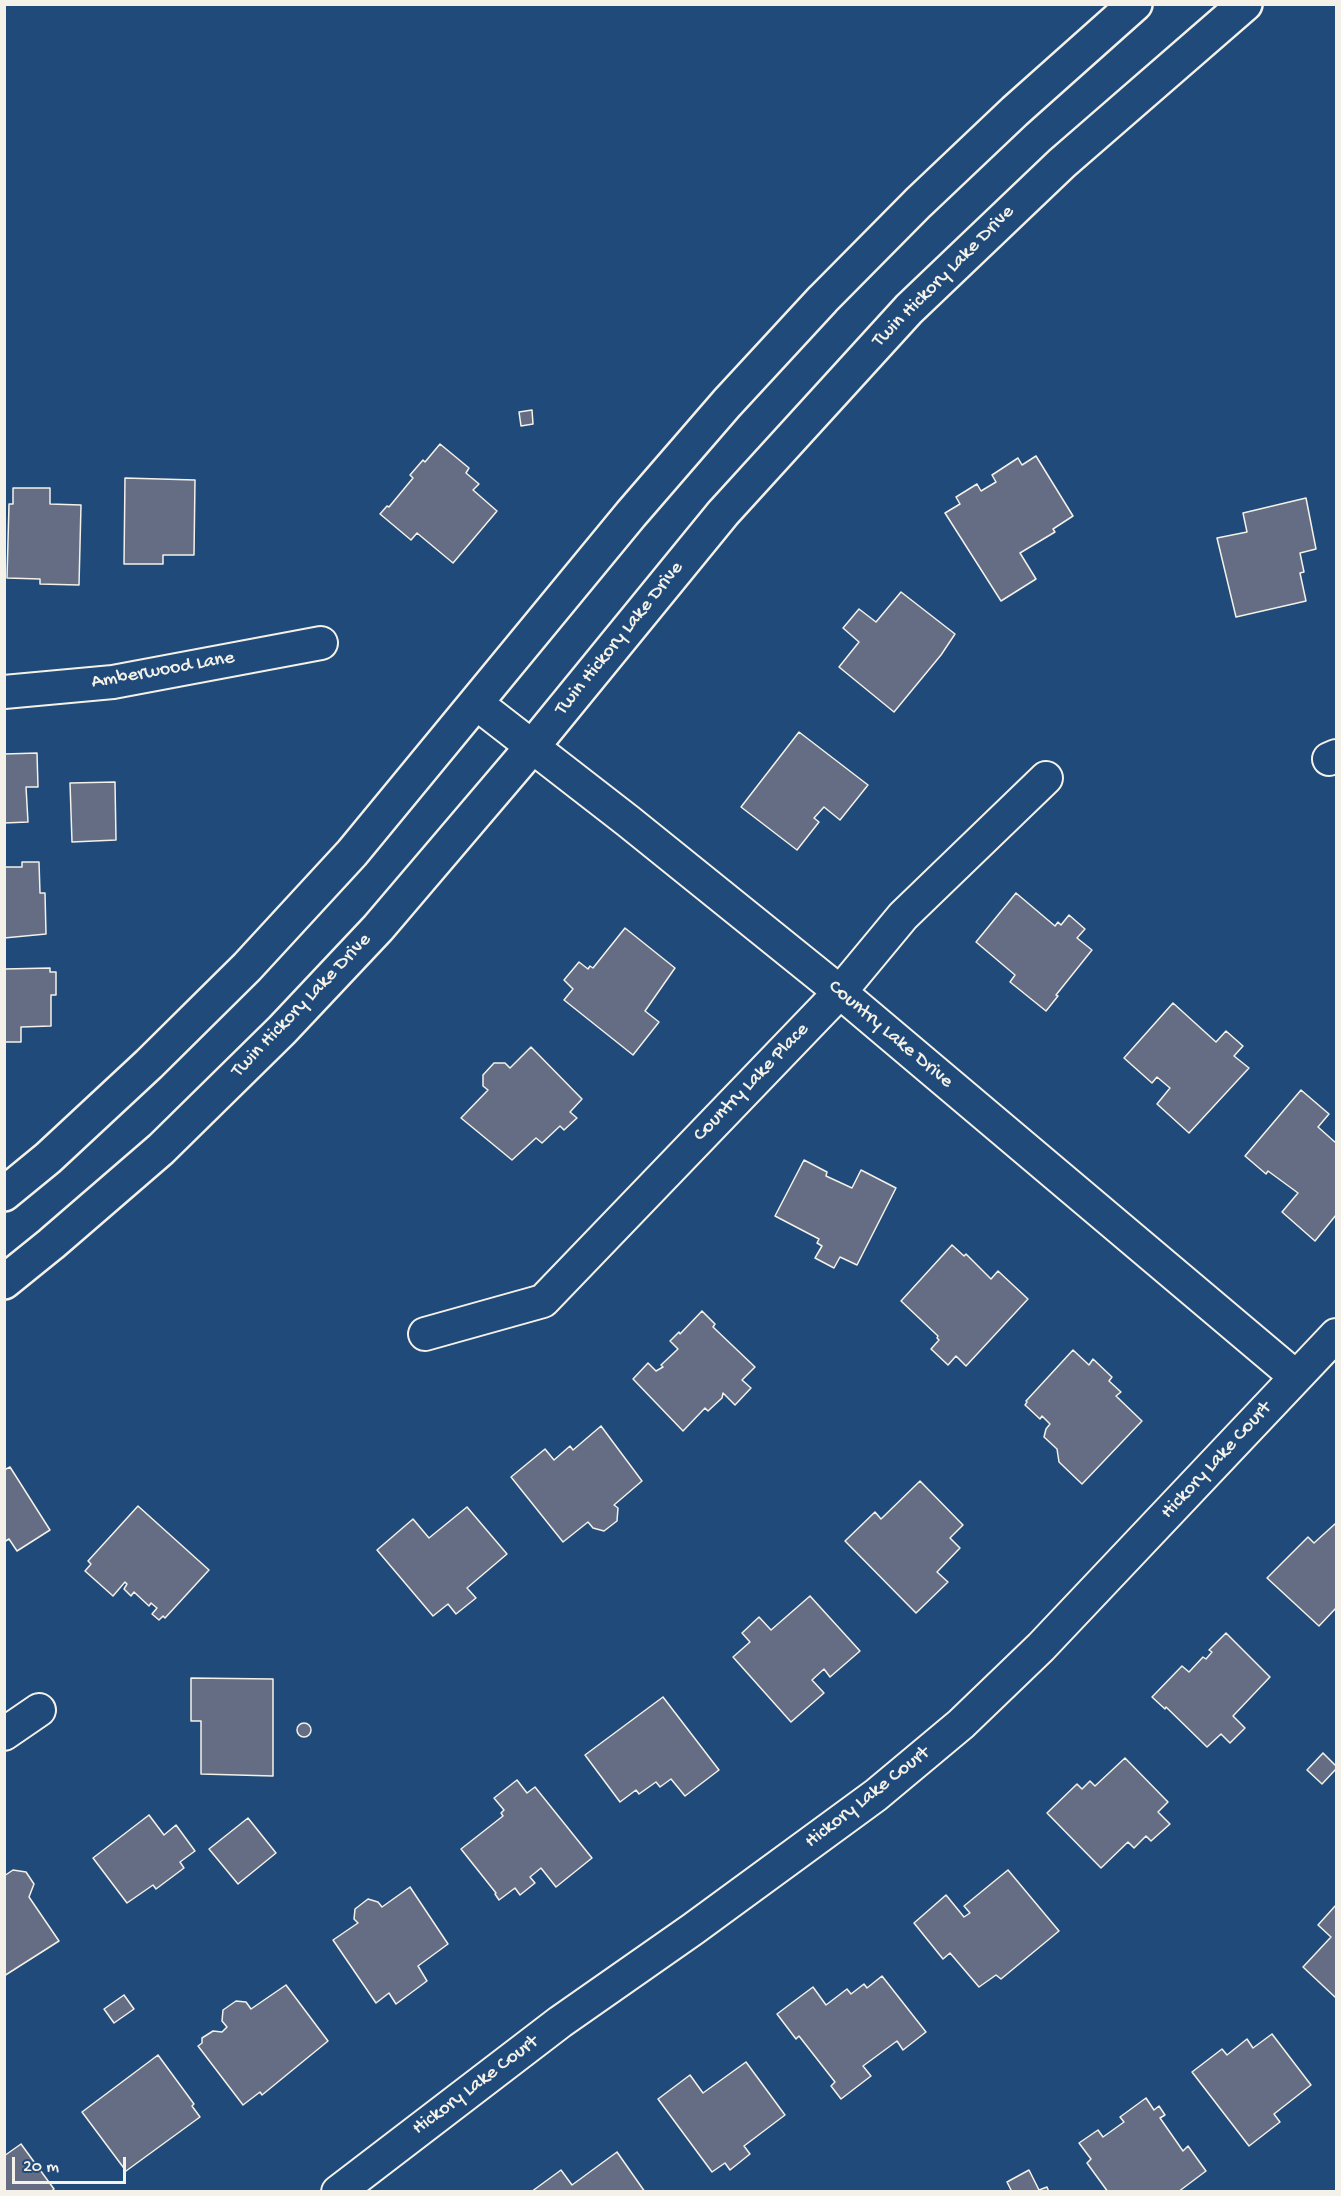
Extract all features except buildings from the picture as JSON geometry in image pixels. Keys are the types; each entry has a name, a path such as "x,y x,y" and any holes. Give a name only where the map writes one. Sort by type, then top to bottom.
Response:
{"street":[{"path":"4,1194 48,1158 149,1064 247,967 352,853 631,514 727,403 823,299 918,203 999,126 1135,4"},
{"name":"Twin Hickory Lake Drive","path":"4,1282 161,1149 282,1030 378,928 532,747 723,513 909,309 1062,163 1245,4"},
{"name":"Amberwood Lane","path":"4,692 113,682 321,643"},
{"name":"Country Lake Drive","path":"476,703 628,821 840,992 1296,1377"},
{"name":"Country Lake Place","path":"425,1334 543,1301 840,992 903,916 1046,778"},
{"name":"Hickory Lake Court","path":"338,2192 560,2022 693,1929 876,1795 961,1724 1041,1647 1336,1335"},
{"path":"4,1734 39,1710"}]}
